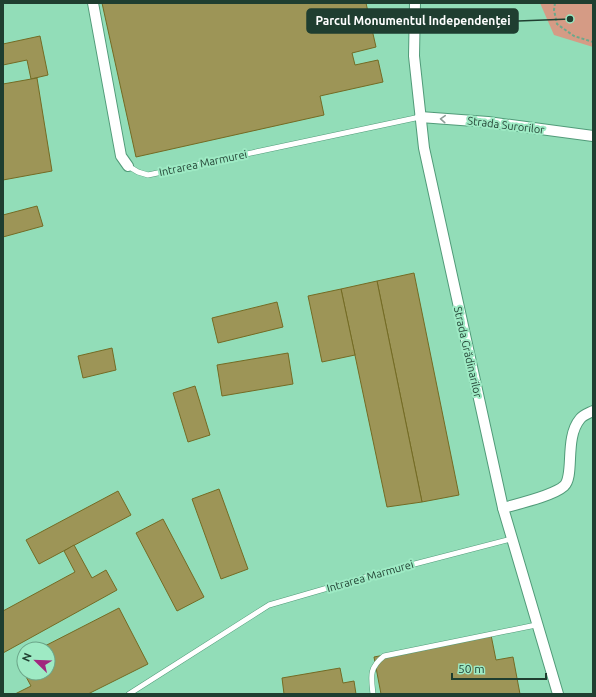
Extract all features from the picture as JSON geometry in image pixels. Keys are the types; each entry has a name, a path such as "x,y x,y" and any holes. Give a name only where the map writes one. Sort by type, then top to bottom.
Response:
{"street":[{"name":"Intrarea Marmurei","path":"93,3 121,156 128,166"},
{"name":"Strada Grădinarilor","path":"415,3 414,56 424,148 503,508 536,625 558,694"},
{"name":"Strada Surorilor","path":"420,117 488,122 593,136"},
{"path":"503,508 555,492 564,486 569,476 569,450 572,433 580,418 593,411"}],"lane":[{"name":"Intrarea Marmurei","path":"128,166 138,172 148,175 420,117"},
{"name":"Intrarea Marmurei","path":"129,694 269,605 376,574 511,539"},
{"path":"373,694 371,675 376,663 384,656 536,625"}],"path":[{"path":"556,3 554,10 557,24 574,36 593,42"}],"shaded area":[{"path":"540,3 593,3 593,47 554,35"}],"building":[{"path":"102,3 366,3 376,47 352,53 355,65 378,60 383,82 320,96 324,115 136,157"},
{"path":"40,36 48,75 31,79 27,60 3,65 3,44"},
{"path":"37,78 52,171 3,180 3,84"},
{"path":"37,206 43,226 3,237 3,215"},
{"path":"414,273 459,495 422,502 377,281"},
{"path":"377,281 422,502 387,507 341,289"},
{"path":"341,289 355,355 322,362 308,296"},
{"path":"277,302 283,327 218,343 212,318"},
{"path":"112,348 116,370 83,378 78,356"},
{"path":"288,353 293,384 222,396 217,365"},
{"path":"195,386 210,435 188,442 173,393"},
{"path":"219,489 248,569 221,579 192,499"},
{"path":"118,491 131,515 39,564 26,540"},
{"path":"163,519 204,597 177,611 136,533"},
{"path":"74,545 92,578 106,570 117,590 25,641 16,641 16,646 3,653 3,611 75,572 64,551"},
{"path":"119,608 148,664 88,694 15,694 31,686 28,681 56,681 56,641 55,641"},
{"path":"491,635 496,660 513,657 520,694 381,694 374,657"},
{"path":"340,668 343,683 354,681 356,694 284,694 282,678"}],"place":[{"name":"Parcul Monumentul Independenței","path":"570,19"}]}
